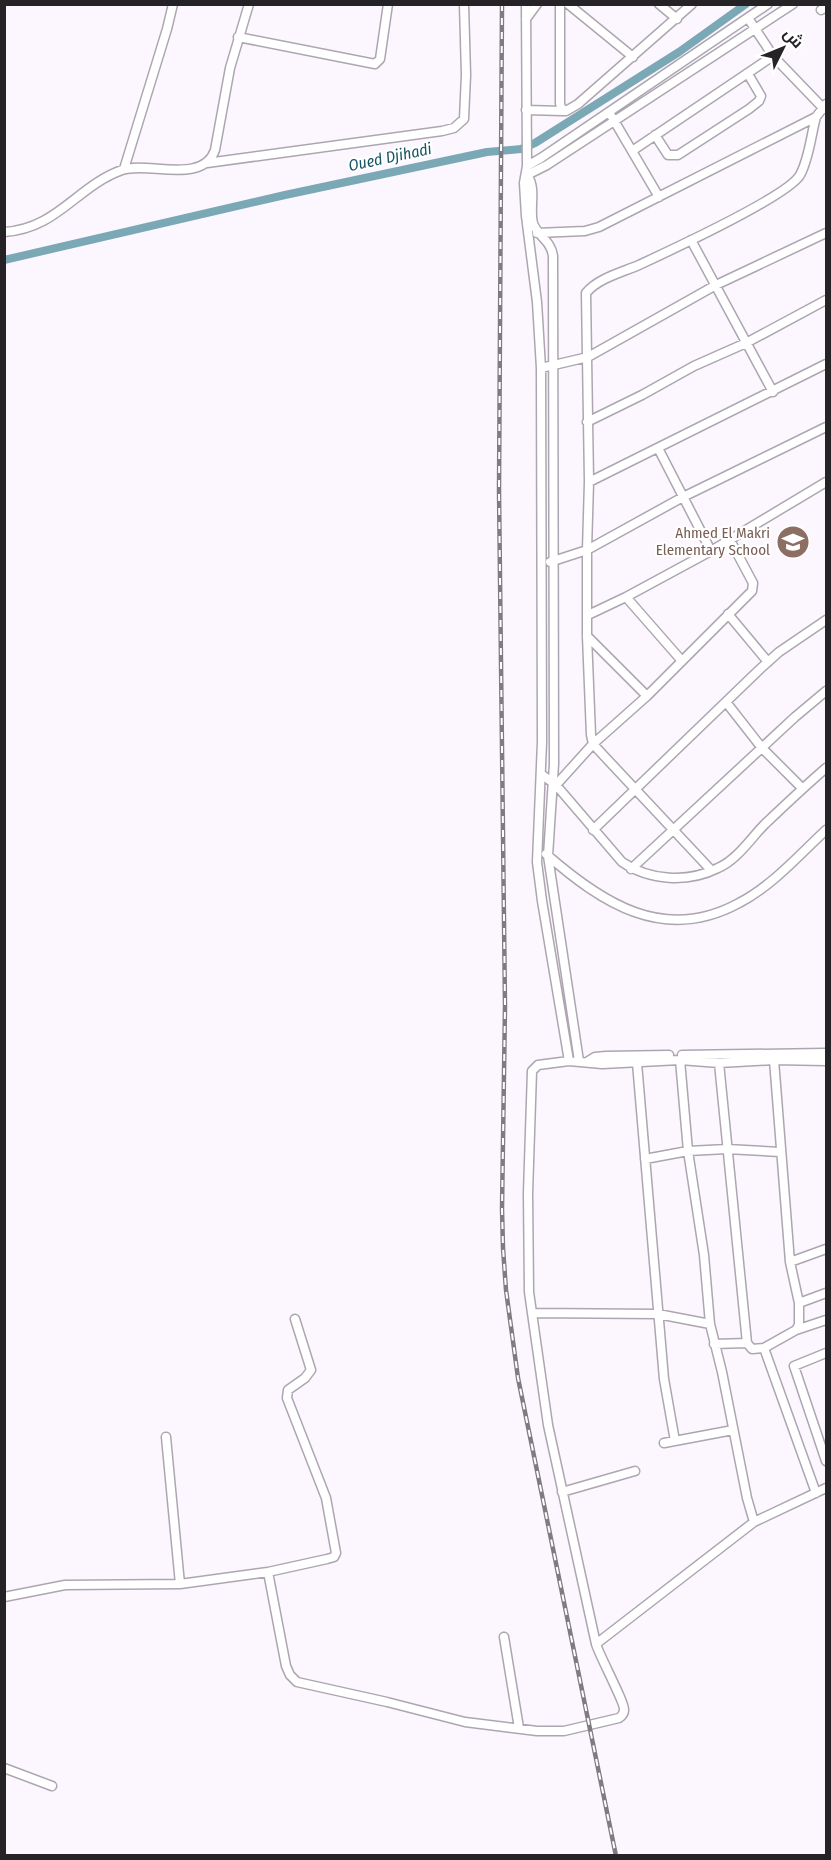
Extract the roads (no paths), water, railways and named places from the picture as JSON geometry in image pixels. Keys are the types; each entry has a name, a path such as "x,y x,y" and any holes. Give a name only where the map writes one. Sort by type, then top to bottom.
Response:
{"street":[{"path":"124,169 173,4"},
{"path":"4,232 34,228 108,176 124,169 196,168 212,159 238,38 249,4"},
{"path":"238,38 375,64 380,59 388,4"},
{"path":"207,163 386,140 454,128 464,119 466,75 464,4"},
{"path":"526,4 527,166 524,183 537,302 541,368 541,774 537,846 542,901 569,1061"},
{"path":"526,19 537,4"},
{"path":"560,4 558,69 560,103 564,111"},
{"path":"568,4 633,57"},
{"path":"659,4 678,19"},
{"path":"526,110 564,111 579,104 678,19 692,4"},
{"path":"527,166 768,4"},
{"path":"527,166 548,165 793,4"},
{"path":"528,234 585,231 598,227 816,117 825,106 773,56 748,18"},
{"path":"632,151 773,56"},
{"path":"655,135 668,155 678,155 749,109 759,101 761,96 748,74"},
{"path":"609,112 659,197"},
{"path":"711,870 593,744 589,724 587,636 589,482 585,302 588,290 605,280 691,240 768,200 796,180 804,164 816,117"},
{"path":"527,166 531,183 533,223 551,246 553,256 554,783 548,856 583,1062"},
{"path":"541,368 588,357 716,285 826,233"},
{"path":"691,240 773,392"},
{"path":"587,422 826,300"},
{"path":"589,482 826,364"},
{"path":"542,564 587,550 683,497 826,427"},
{"path":"658,448 711,551"},
{"path":"588,615 711,551 826,482"},
{"path":"554,783 593,744 647,696 753,589 753,583 730,540"},
{"path":"626,597 682,661"},
{"path":"728,614 768,662"},
{"path":"593,830 779,652 826,620"},
{"path":"587,636 647,696"},
{"path":"632,869 762,747 826,691"},
{"path":"726,702 762,747 802,788"},
{"path":"541,774 554,783 614,856 632,869 662,878 696,875 718,868 741,850 802,788 826,768"},
{"path":"537,846 578,882 603,899 653,918 675,920 721,912 740,903 770,882 826,830"},
{"path":"583,1062 595,1057 613,1056 826,1053"},
{"path":"680,1060 688,1151 704,1255 710,1324 754,1522"},
{"path":"268,1572 286,1666 290,1675 297,1682 465,1722 553,1732 619,1718 623,1714 624,1703 596,1644 548,1425 531,1313 527,1264 532,1071 538,1065 569,1061 595,1064 680,1060 719,1063 774,1060 826,1061"},
{"path":"774,1060 790,1262 799,1303 799,1325 796,1330"},
{"path":"637,1063 664,1379 675,1441"},
{"path":"719,1063 747,1343 752,1349 764,1348 796,1330 826,1320"},
{"path":"645,1159 688,1151 727,1149 780,1152"},
{"path":"790,1262 826,1249"},
{"path":"799,1303 826,1293"},
{"path":"531,1313 658,1314 710,1324"},
{"path":"4,1597 65,1585 180,1584 268,1572 334,1557 336,1546 326,1498 287,1398 288,1390 305,1378 310,1370 295,1319"},
{"path":"714,1344 747,1343"},
{"path":"764,1348 816,1493"},
{"path":"826,1353 794,1366 826,1461"},
{"path":"663,1443 733,1430"},
{"path":"166,1437 180,1584"},
{"path":"562,1492 635,1471"},
{"path":"596,1644 754,1522 826,1488"},
{"path":"504,1637 519,1728"},
{"path":"4,1768 52,1786"}],"waterway":[{"name":"Oued Djihadi","path":"4,260 285,195 487,152 521,149 535,143 679,52 746,4"}],"railway":[{"path":"502,4 499,491 505,1006 503,1248 506,1290 518,1378 616,1856"}],"place":[{"name":"Ahmed El Makri Elementary School","path":"793,542"}]}
